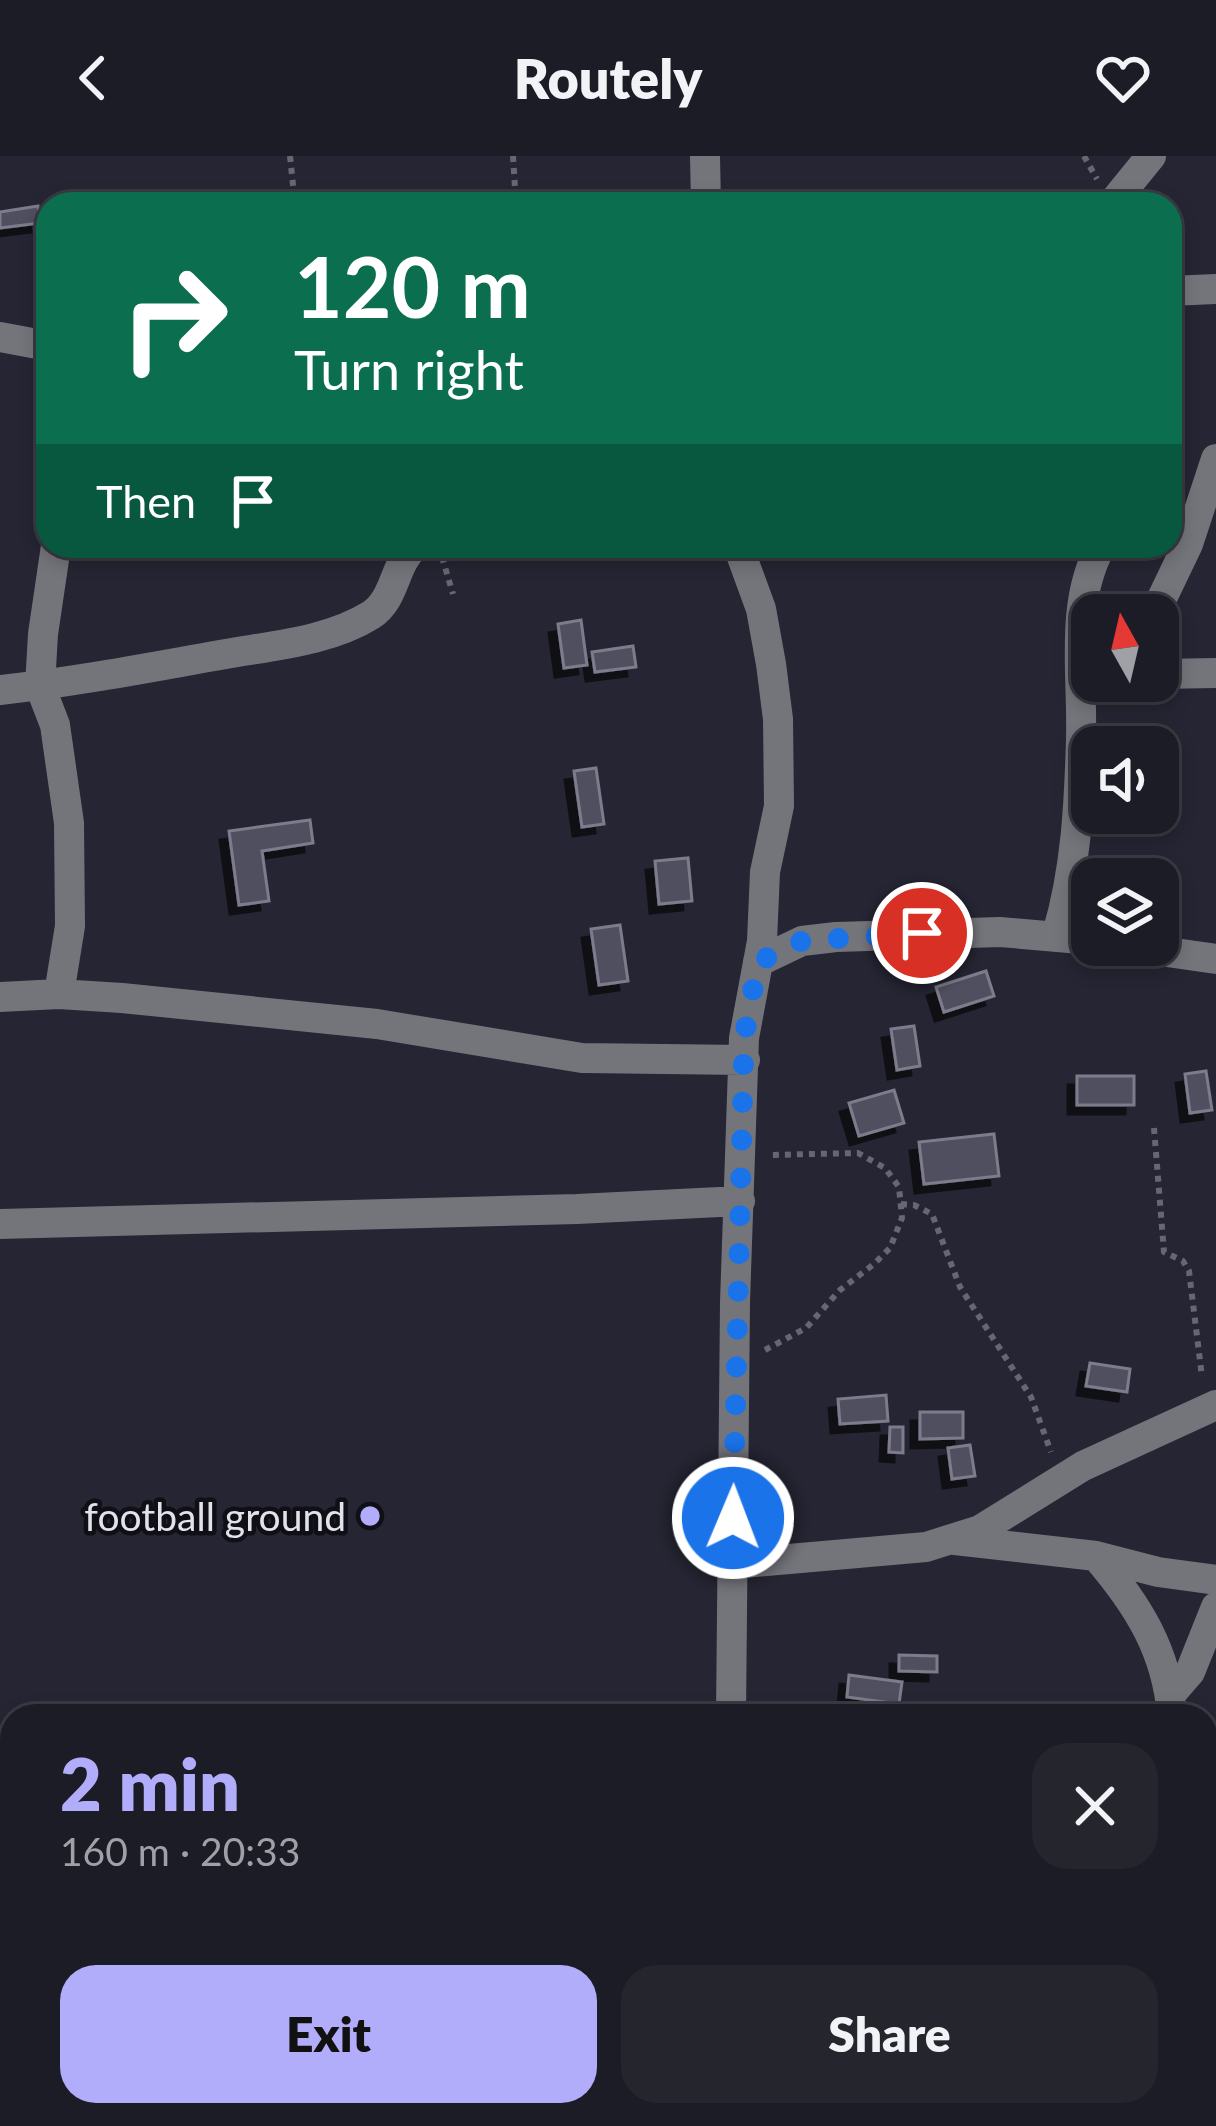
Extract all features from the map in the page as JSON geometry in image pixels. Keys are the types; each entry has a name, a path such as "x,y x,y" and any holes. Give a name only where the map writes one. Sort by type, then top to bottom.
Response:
{"street":[{"path":"705,156 706,192"},
{"path":"1122,192 1151,156"},
{"path":"1182,290 1216,289"},
{"path":"0,337 36,344"},
{"path":"1182,556 1209,500 1216,459"},
{"path":"54,558 40,686 55,725 69,823 70,926 59,994"},
{"path":"0,690 292,642 341,627 370,616 383,605 405,558"},
{"path":"731,1704 744,1038 758,962 765,872 779,806 778,719 761,609 742,558"},
{"path":"1084,594 1094,558"},
{"path":"1164,594 1181,558"},
{"path":"1179,674 1216,673"},
{"path":"1057,934 1075,864 1081,702"},
{"path":"758,962 802,941 836,937 1071,936"},
{"path":"1179,954 1216,959"},
{"path":"0,997 59,994 377,1024 582,1058 745,1060"},
{"path":"0,1224 740,1201"},
{"path":"732,1564 888,1551 980,1530 1083,1466 1212,1407"},
{"path":"949,1540 1096,1556 1216,1580"},
{"path":"1096,1556 1130,1595 1152,1632 1167,1670 1171,1704"},
{"path":"1172,1704 1196,1660 1216,1607"}],"path":[{"path":"290,156 294,192"},
{"path":"513,156 515,192"},
{"path":"442,558 453,594"},
{"path":"1154,1128 1164,1252 1183,1261 1189,1270 1212,1407"},
{"path":"734,1384 755,1358 806,1328 839,1290 890,1248 902,1218 899,1187 885,1168 858,1153 773,1156 743,1147"},
{"path":"901,1204 932,1214 960,1288 1031,1396 1058,1482"}],"building":[{"path":"36,206 36,224 0,228 0,212"},
{"path":"581,620 587,665 564,668 558,624"},
{"path":"633,646 636,667 595,672 592,652"},
{"path":"596,768 604,824 582,827 574,771"},
{"path":"310,820 313,843 262,851 269,901 239,905 229,831"},
{"path":"688,858 692,901 659,904 655,861"},
{"path":"620,925 628,981 599,985 591,929"},
{"path":"986,971 994,996 944,1012 936,987"},
{"path":"914,1026 920,1066 897,1070 891,1029"},
{"path":"1206,1071 1212,1110 1190,1113 1185,1074"},
{"path":"1077,1076 1134,1076 1134,1105 1077,1105"},
{"path":"894,1090 904,1123 859,1136 849,1103"},
{"path":"994,1134 999,1176 924,1184 919,1142"},
{"path":"1090,1363 1130,1369 1127,1392 1086,1386"},
{"path":"886,1395 888,1421 840,1424 838,1399"},
{"path":"920,1412 963,1412 963,1438 920,1439"},
{"path":"890,1427 903,1427 903,1453 889,1452"},
{"path":"970,1445 975,1476 952,1479 948,1448"},
{"path":"899,1655 937,1656 937,1672 899,1671"},
{"path":"849,1675 902,1682 899,1704 847,1697"}],"place":[{"name":"football ground","path":"370,1516"}],"route":[{"path":"733,1518 744,1038 758,962 802,941 922,933"}]}
